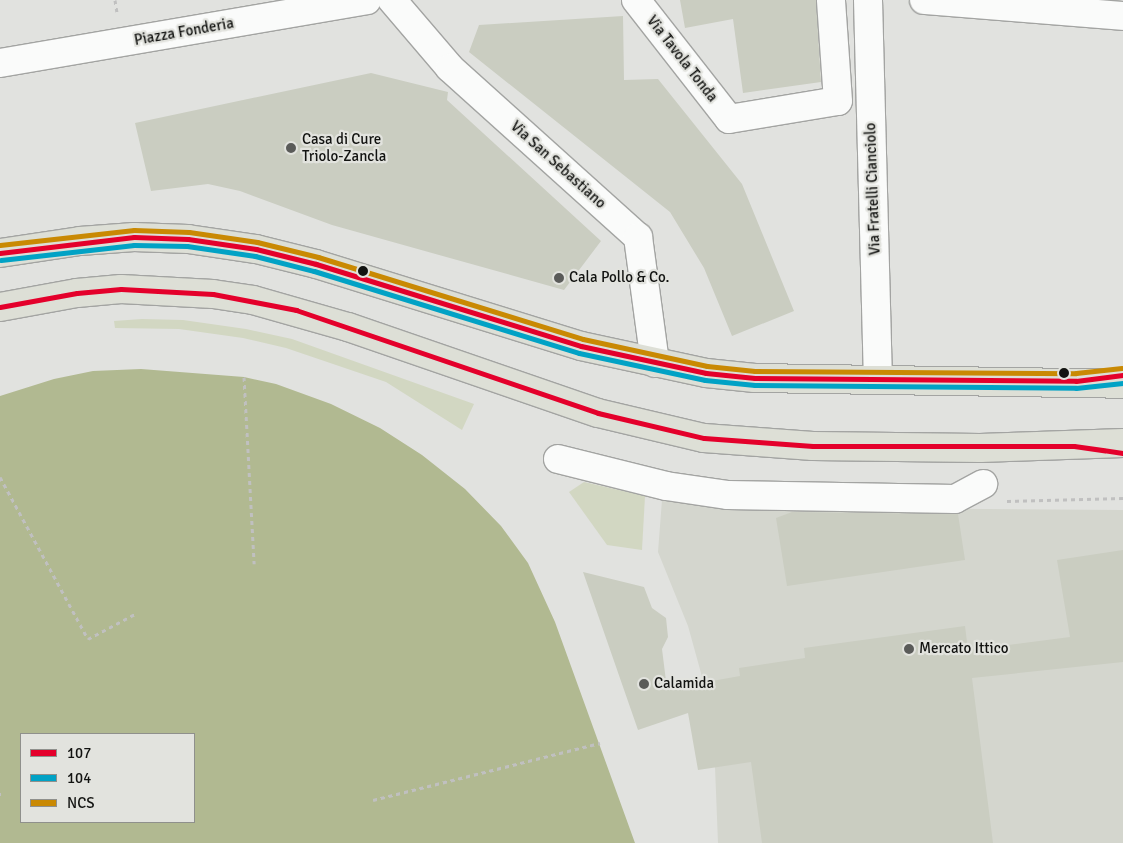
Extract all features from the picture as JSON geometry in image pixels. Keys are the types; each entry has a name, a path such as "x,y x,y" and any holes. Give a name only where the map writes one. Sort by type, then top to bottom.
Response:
{"main road":[{"path":"0,253 80,241 134,238 188,239 256,249 316,264 581,346 706,373 756,378 1076,381 1123,384"},
{"path":"0,307 77,293 121,289 205,293 253,300 296,310 648,426 704,438 804,446 1074,446 1123,443"}],"street":[{"name":"Piazza Fonderia","path":"0,64 367,0"},
{"name":"Via San Sebastiano","path":"392,0 450,68 638,237 655,362"},
{"name":"Via Tavola Tonda","path":"636,0 729,119 838,101 831,0"},
{"name":"Via Fratelli Cianciolo","path":"868,0 878,378"},
{"path":"924,0 1123,16"},
{"path":"1076,381 1123,375"},
{"path":"1074,446 1123,453"},
{"path":"558,459 666,486 728,495 955,499 983,484"}],"path":[{"path":"244,377 254,564"},
{"path":"0,477 88,639 137,613"},
{"path":"1006,501 1123,498"},
{"path":"373,800 600,743"}],"shaded area":[{"path":"142,319 183,320 246,329 292,339 474,404 462,430 386,382 286,348 243,338 179,329 115,328 114,321"},
{"path":"141,369 244,377 276,384 331,404 380,428 422,455 465,489 501,526 528,563 555,622 635,843 0,843 0,396 54,379 93,371"},
{"path":"584,482 645,496 642,550 607,545 569,492"},
{"name":"Mercato Ittico","path":"662,500 724,507 1123,510 1123,843 718,843 715,767 701,673 688,626 658,552"}],"building":[{"path":"680,0 816,0 821,82 743,93 733,19 685,28"},
{"path":"623,16 624,80 658,79 742,184 794,311 732,336 704,268 670,212 469,52 479,25"},
{"path":"371,73 448,92 447,100 601,241 564,290 332,225 240,191 208,184 151,191 135,123"},
{"path":"792,512 958,514 965,560 787,586 776,518"},
{"path":"1123,550 1123,662 972,678 993,843 762,843 751,762 698,770 688,713 638,730 583,572 644,587 652,608 666,618 668,637 662,649 667,689 740,676 739,668 805,658 804,648 965,626 968,650 1070,637 1057,560"}],"transit line":[{"name":"NCS","path":"0,245 134,230 189,232 257,242 318,257 583,339 707,366 755,371 1076,373 1122,368"},
{"name":"107","path":"0,253 134,237 188,239 256,249 316,264 581,346 706,373 755,378 1076,381 1123,375"},
{"name":"104","path":"1,260 134,245 187,246 255,256 314,271 579,353 705,380 755,385 1076,388 1123,383"},
{"name":"107","path":"0,307 77,293 121,289 213,294 296,310 598,413 704,438 813,446 1074,446 1123,453"}],"place":[{"name":"Casa di Cure Triolo-Zancla","path":"291,148"},
{"name":"Cala Pollo & Co.","path":"559,278"},
{"name":"Mercato Ittico","path":"909,649"},
{"name":"Calamida","path":"644,684"}]}
